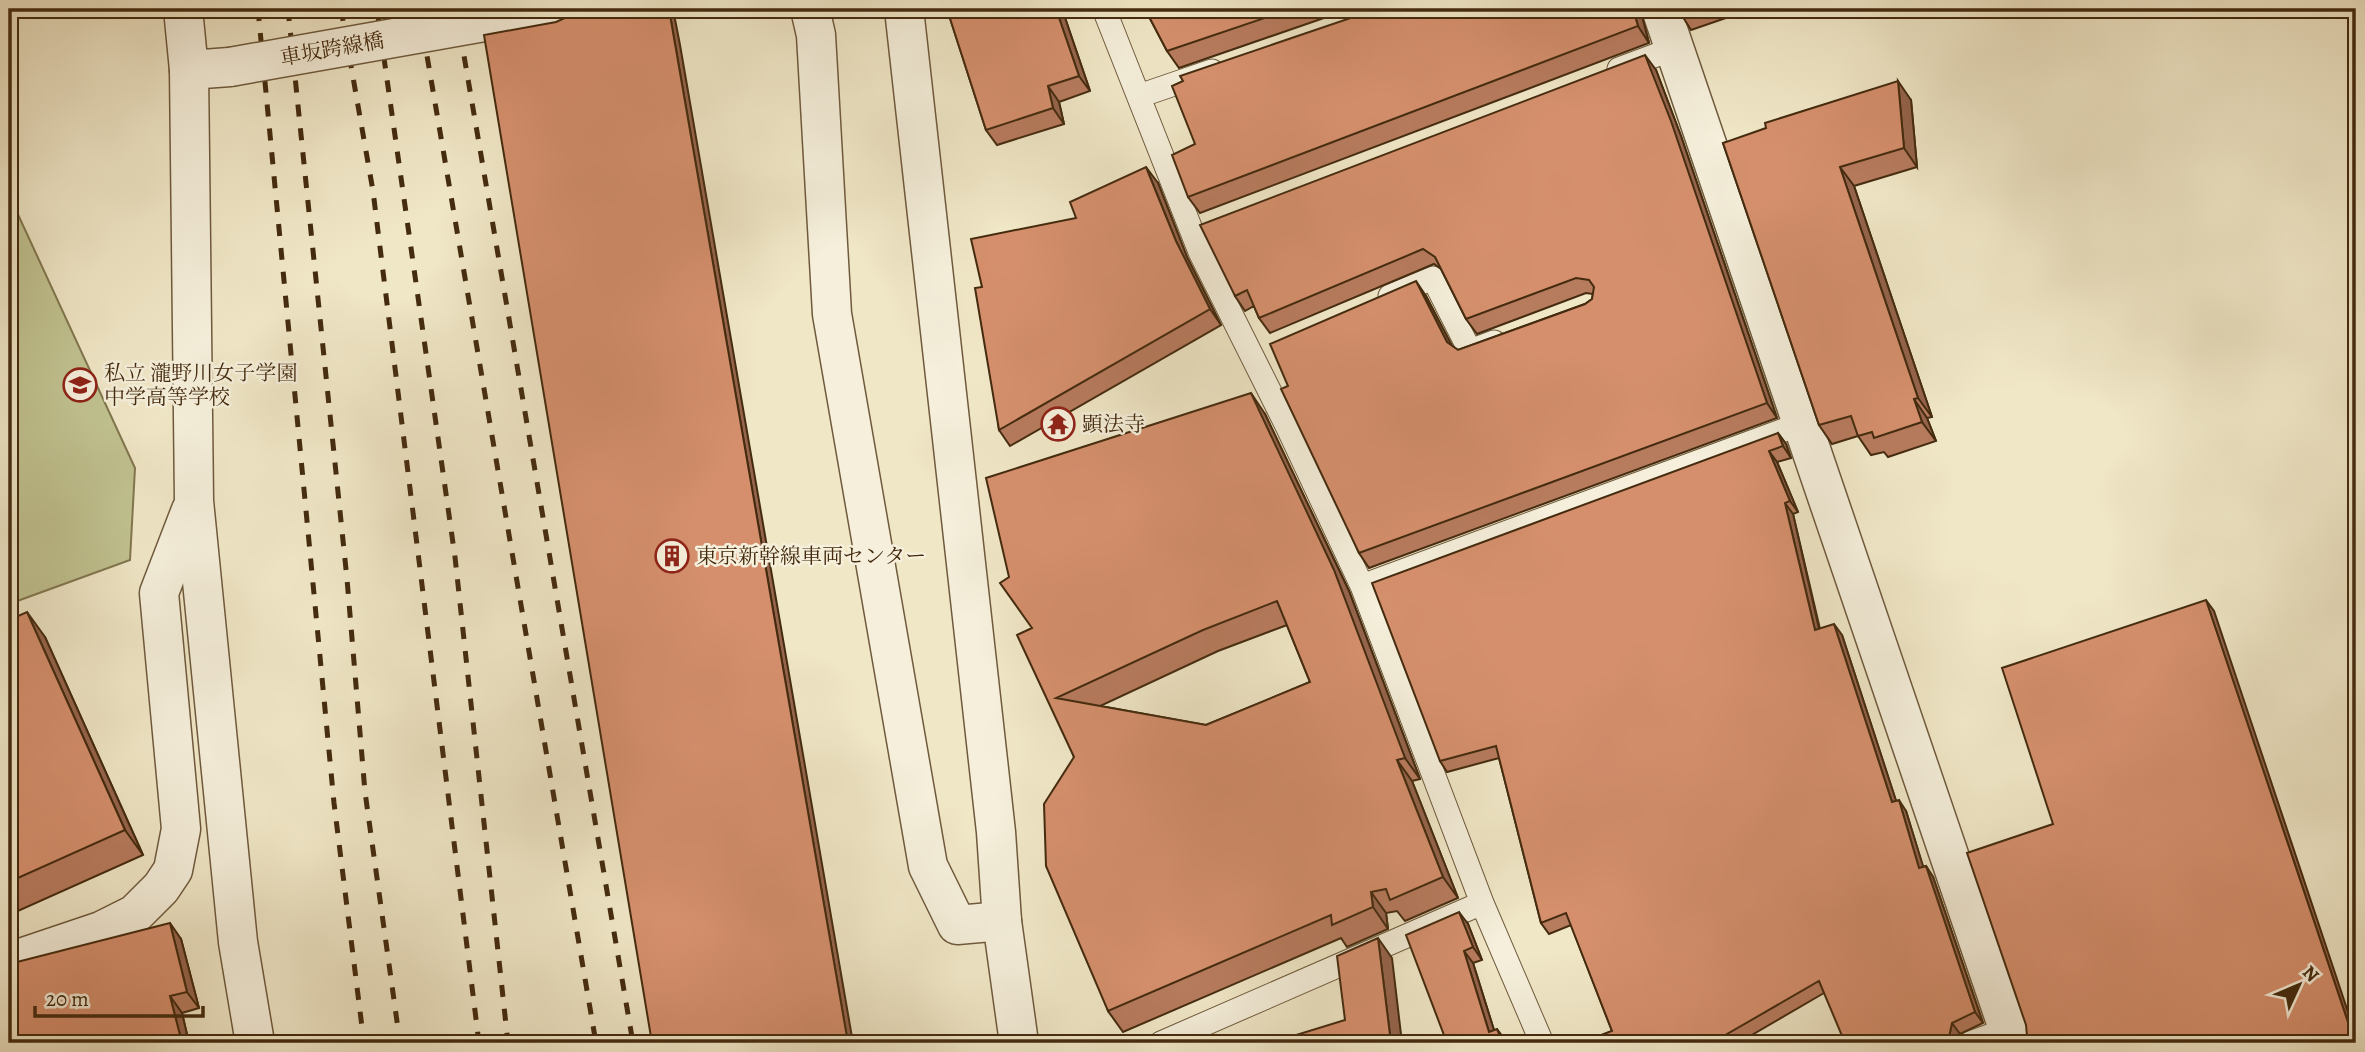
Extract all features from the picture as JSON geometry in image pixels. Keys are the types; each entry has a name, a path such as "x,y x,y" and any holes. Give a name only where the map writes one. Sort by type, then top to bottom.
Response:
{"street":[{"path":"183,9 189,70 194,501 238,942 255,1043"},
{"name":"車坂跨線橋","path":"189,70 230,67 558,9"},
{"path":"810,9 816,35 832,314 928,866 957,925 1002,920"},
{"path":"904,9 996,832 1002,920 1020,1043"},
{"path":"1661,9 1800,424 2011,1036"},
{"path":"9,962 101,931 135,914 161,888 173,870 181,829 159,593 194,501"}],"lane":[{"path":"1104,9 1193,231 1362,586 1482,903 1542,1043"},
{"path":"1596,77 1675,48"},
{"path":"1139,96 1227,66"},
{"path":"1193,231 1219,221"},
{"path":"1373,304 1433,278 1470,351 1519,333"},
{"path":"1252,356 1276,346"},
{"path":"1362,586 1800,424"},
{"path":"1161,1043 1482,903"},
{"path":"1970,1043 2011,1036"}],"green space":[{"path":"9,195 135,468 130,560 9,604"}],"building":[{"name":"東京新幹線車両センター","path":"572,9 669,9 848,1043 652,1043 484,35 556,22 565,18"},
{"path":"947,9 1056,9 1079,76 1048,86 1053,108 986,130"},
{"path":"1145,9 1291,9 1167,51"},
{"path":"1377,9 1633,9 1638,26 1188,197 1172,155 1195,144 1172,86 1183,81 1180,76"},
{"path":"1678,9 1694,9 1680,13"},
{"path":"1645,55 1671,121 1767,403 1359,553 1281,389 1288,386 1270,344 1416,281 1447,342 1458,350 1585,304 1592,299 1594,287 1589,280 1576,278 1466,319 1435,257 1423,249 1259,318 1247,290 1235,296 1200,225"},
{"path":"1898,81 1904,148 1840,167 1918,398 1914,399 1922,422 1874,438 1872,432 1858,436 1851,416 1819,425 1723,143 1766,128 1765,123"},
{"path":"1146,167 1176,241 1210,309 999,430 975,288 982,287 971,239 1076,218 1070,202"},
{"path":"1251,393 1334,570 1405,758 1397,760 1443,877 1390,900 1386,889 1371,892 1373,907 1332,925 1331,915 1108,1011 1046,866 1044,804 1074,757 1017,635 1032,628 1000,583 1009,577 986,478","holes":["1277,601 1310,682 1206,725 1056,698 1203,630"]},
{"path":"1778,433 1783,446 1769,451 1790,501 1785,503 1815,630 1834,624 1892,802 1899,800 1919,868 1926,866 1975,1012 1952,1023 1949,1037 1957,1043 1845,1043 1819,981 1722,1037 1724,1043 1581,1043 1612,1031 1566,913 1541,923 1496,746 1440,761 1372,583"},
{"path":"2206,600 2355,1043 2023,1043 2027,1036 2026,1025 1967,853 2053,824 2002,668"},
{"path":"27,612 125,830 9,882 9,620"},
{"path":"1459,912 1473,947 1464,951 1489,1032 1497,1029 1503,1043 1447,1043 1406,935"},
{"path":"170,923 187,992 170,996 182,1043 9,1043 9,964"},
{"path":"1378,938 1391,1043 1270,1043 1345,1020 1337,956"},
{"path":"1984,1039 1988,1043 1969,1043"}],"railway":[{"path":"258,9 334,803 364,1043"},
{"path":"288,9 347,579 365,792 400,1043"},
{"path":"341,9 373,191 479,1043"},
{"path":"377,9 455,557 508,1043"},
{"path":"419,9 596,1043"},
{"path":"456,9 633,1043"}],"place":[{"name":"私立 瀧野川女子学園 中学高等学校","path":"80,385"},
{"name":"顕法寺","path":"1058,424"},
{"name":"東京新幹線車両センター","path":"672,556"}]}
